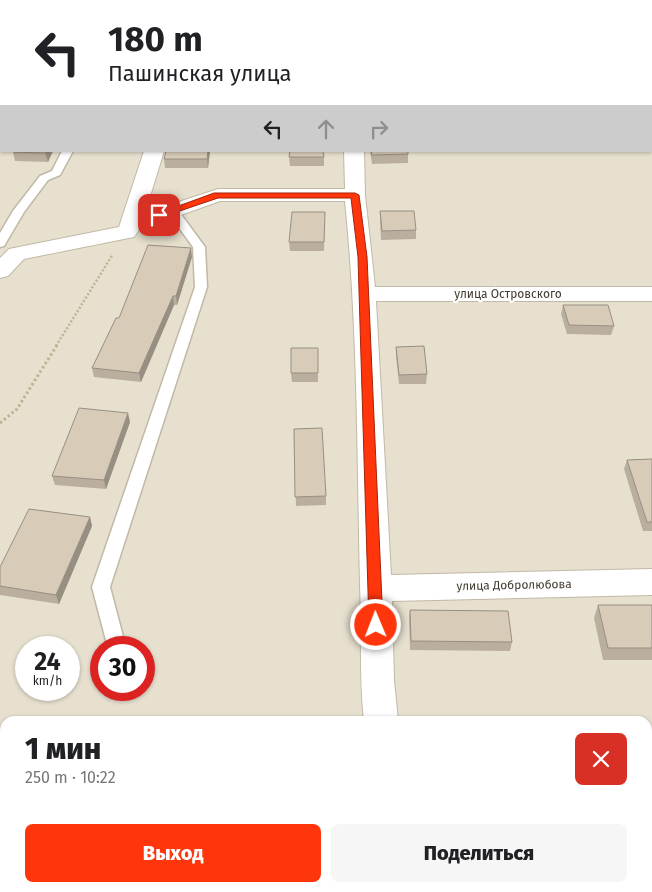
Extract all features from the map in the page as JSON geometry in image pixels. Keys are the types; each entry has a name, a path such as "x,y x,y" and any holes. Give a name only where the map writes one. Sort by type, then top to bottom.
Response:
{"street":[{"path":"129,228 154,152"},
{"path":"354,152 355,195 364,294 376,588 377,680 381,716"},
{"path":"0,271 6,248 129,228 218,195 355,195"},
{"name":"улица Островского","path":"364,294 652,294"},
{"name":"улица Добролюбова","path":"376,588 652,582"}],"lane":[{"path":"6,248 19,211 44,178 56,173 67,152"},
{"path":"114,636 101,587 201,287 199,247 173,211"}],"path":[{"path":"0,423 17,409 129,228"}],"shaded area":[{"path":"0,152 652,152 652,716 0,716"}],"building":[{"path":"13,152 46,152 45,153"},
{"path":"166,152 208,152 207,159 164,159"},
{"path":"290,152 323,152 324,157 289,157"},
{"path":"371,152 408,152 408,154 372,155"},
{"path":"380,211 414,211 416,230 382,231"},
{"path":"292,212 325,212 324,242 289,242"},
{"path":"148,245 191,248 176,296 173,296 139,373 92,368 116,318 119,318"},
{"path":"563,305 608,305 614,326 569,325"},
{"path":"424,346 427,374 399,375 396,347"},
{"path":"291,348 318,348 318,373 291,373"},
{"path":"79,408 128,413 104,480 52,476"},
{"path":"322,428 326,496 295,497 294,429"},
{"path":"652,459 652,522 647,522 627,460"},
{"path":"29,509 90,517 56,595 0,586 0,567"},
{"path":"598,605 652,605 652,648 608,648"},
{"path":"410,610 508,611 512,642 411,641"}],"route":[{"path":"159,215 218,195 355,195 362,257 376,625"}]}
